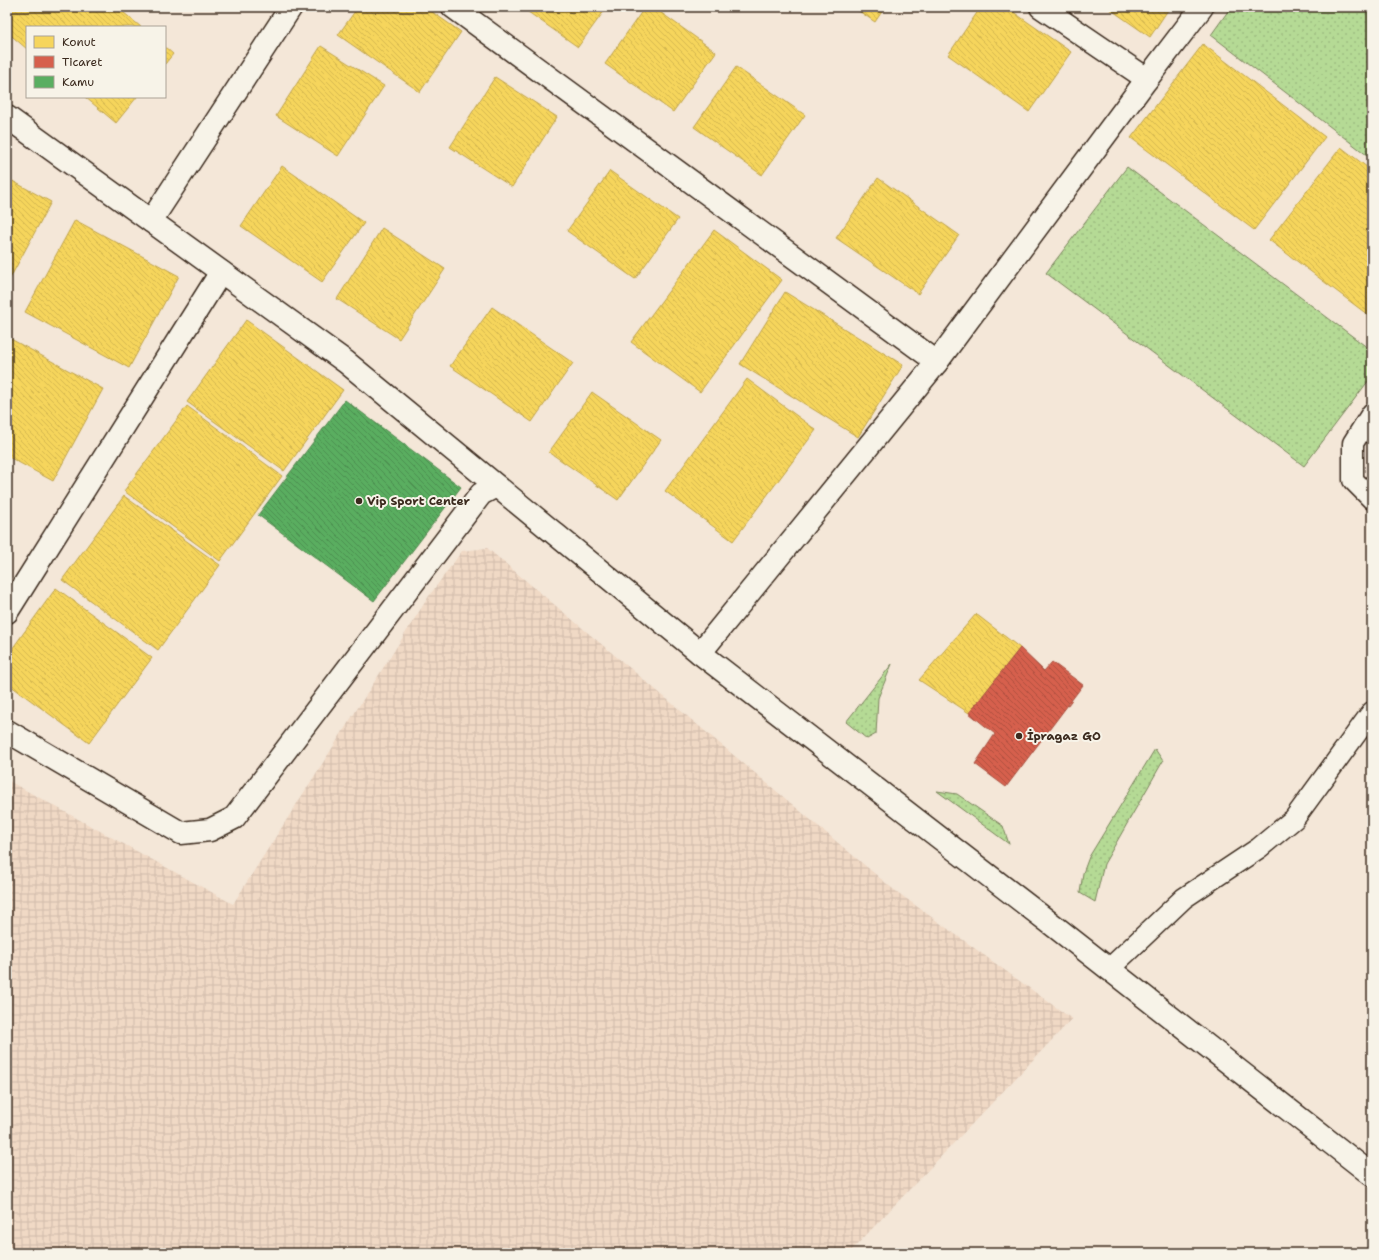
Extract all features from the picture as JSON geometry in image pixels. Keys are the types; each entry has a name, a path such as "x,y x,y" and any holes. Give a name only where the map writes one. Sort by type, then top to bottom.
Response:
{"street":[{"path":"151,222 291,7"},
{"path":"453,7 937,362"},
{"path":"1041,7 1147,79"},
{"path":"700,653 937,362 1202,7"},
{"path":"7,117 346,362 700,653 1109,969 1372,1175"},
{"path":"7,612 221,272"},
{"path":"7,731 181,833 210,830 234,818 481,494 496,486"}],"lane":[{"path":"1372,413 1353,443 1353,480 1372,499"},
{"path":"1109,969 1184,898 1259,848 1294,819 1372,712"}],"shaded area":[{"path":"487,548 893,889 1072,1019 849,1253 7,1253 7,780 233,904 429,596 462,551"}],"green space":[{"path":"1231,7 1372,7 1372,159 1211,35"},
{"path":"1127,167 1372,351 1372,376 1304,466 1046,273"},
{"path":"892,664 878,698 876,734 867,739 846,722"},
{"path":"1155,749 1163,761 1104,864 1095,902 1080,893 1083,873 1089,857"},
{"path":"937,791 957,794 1003,826 1009,844"}],"building: Konut":[{"path":"7,7 117,7 140,26 26,26 26,48 7,32"},
{"path":"358,7 425,7 461,32 420,92 338,35"},
{"path":"521,7 607,7 578,47"},
{"path":"645,7 653,7 716,52 673,112 605,64"},
{"path":"853,7 885,7 875,22"},
{"path":"981,7 1006,7 1071,52 1029,112 948,55"},
{"path":"1107,7 1170,7 1150,37"},
{"path":"1203,44 1325,137 1254,230 1131,138"},
{"path":"321,46 384,86 338,156 276,116"},
{"path":"166,48 173,54 166,63"},
{"path":"736,67 805,115 762,175 694,127"},
{"path":"495,77 557,117 512,187 450,147"},
{"path":"86,98 136,98 116,123"},
{"path":"1341,147 1372,171 1372,318 1269,240"},
{"path":"282,166 364,223 322,282 241,226"},
{"path":"610,171 678,219 635,279 567,231"},
{"path":"7,178 51,202 7,284"},
{"path":"878,178 959,235 918,294 836,238"},
{"path":"75,220 179,276 129,368 25,312"},
{"path":"382,228 445,269 399,339 337,299"},
{"path":"714,230 782,280 700,392 631,342"},
{"path":"785,292 903,365 858,437 740,364"},
{"path":"492,307 573,363 532,422 450,366"},
{"path":"246,320 343,390 284,471 187,402"},
{"path":"7,337 103,389 53,481 7,456"},
{"path":"747,379 816,430 733,541 665,491"},
{"path":"592,392 661,440 618,500 549,452"},
{"path":"187,406 282,476 220,561 124,491"},
{"path":"124,496 220,565 158,650 62,580"},
{"path":"56,588 152,658 89,743 7,683 7,656"},
{"path":"976,614 1020,648 969,713 919,680"}],"building: Ticaret":[{"path":"1020,648 1044,671 1052,662 1083,685 1006,787 975,764 995,734 969,713"}],"building: Kamu":[{"name":"Vip Sport Center","path":"345,400 461,487 374,601 258,515"}],"place":[{"name":"Vip Sport Center","path":"359,501"},
{"name":"İpragaz GO","path":"1019,736"}]}
